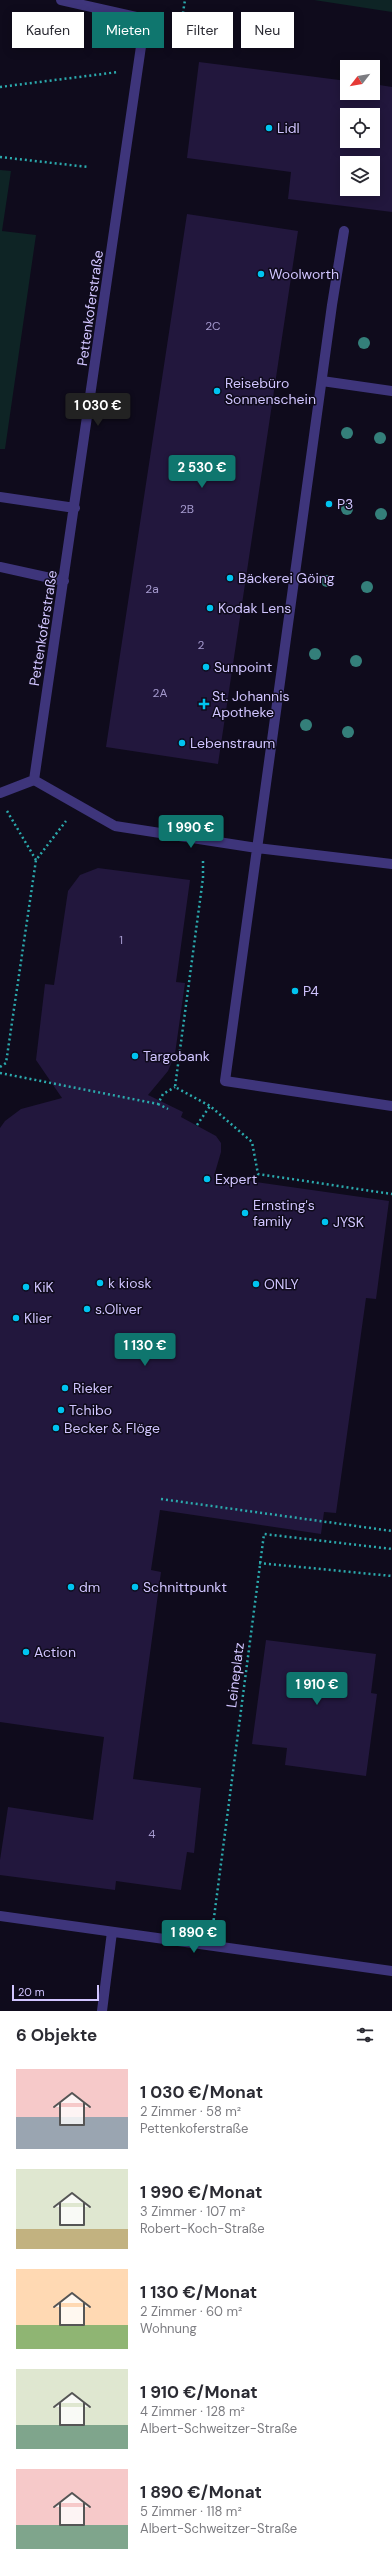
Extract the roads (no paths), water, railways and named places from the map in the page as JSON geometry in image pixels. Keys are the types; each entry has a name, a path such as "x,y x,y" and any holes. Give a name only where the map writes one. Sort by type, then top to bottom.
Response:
{"street":[{"name":"Pettenkoferstraße","path":"34,780 75,508 145,19 62,0"},
{"path":"344,231 225,1081 392,1106"},
{"path":"322,381 392,391"},
{"path":"0,497 75,508"},
{"path":"0,567 64,581"},
{"path":"0,793 34,780 115,826 257,848 392,864"},
{"path":"0,1916 392,1971"},
{"path":"102,2011 112,1932"}],"place":[{"name":"Lidl","path":"269,128"},
{"name":"Woolworth","path":"261,274"},
{"name":"Reisebüro Sonnenschein","path":"217,391"},
{"name":"P3","path":"329,504"},
{"name":"Bäckerei Göing","path":"230,578"},
{"name":"Kodak Lens","path":"210,608"},
{"name":"Sunpoint","path":"206,667"},
{"name":"St. Johannis Apotheke","path":"204,704"},
{"name":"Lebenstraum","path":"182,743"},
{"name":"P4","path":"295,991"},
{"name":"Targobank","path":"135,1056"},
{"name":"Expert","path":"207,1179"},
{"name":"Ernsting's family","path":"245,1213"},
{"name":"JYSK","path":"325,1222"},
{"name":"k kiosk","path":"100,1283"},
{"name":"ONLY","path":"256,1284"},
{"name":"KiK","path":"26,1287"},
{"name":"s.Oliver","path":"87,1309"},
{"name":"Klier","path":"16,1318"},
{"name":"Rieker","path":"65,1388"},
{"name":"Tchibo","path":"61,1410"},
{"name":"Becker & Flöge","path":"56,1428"},
{"name":"dm","path":"71,1587"},
{"name":"Schnittpunkt","path":"135,1587"},
{"name":"Action","path":"26,1652"}]}
